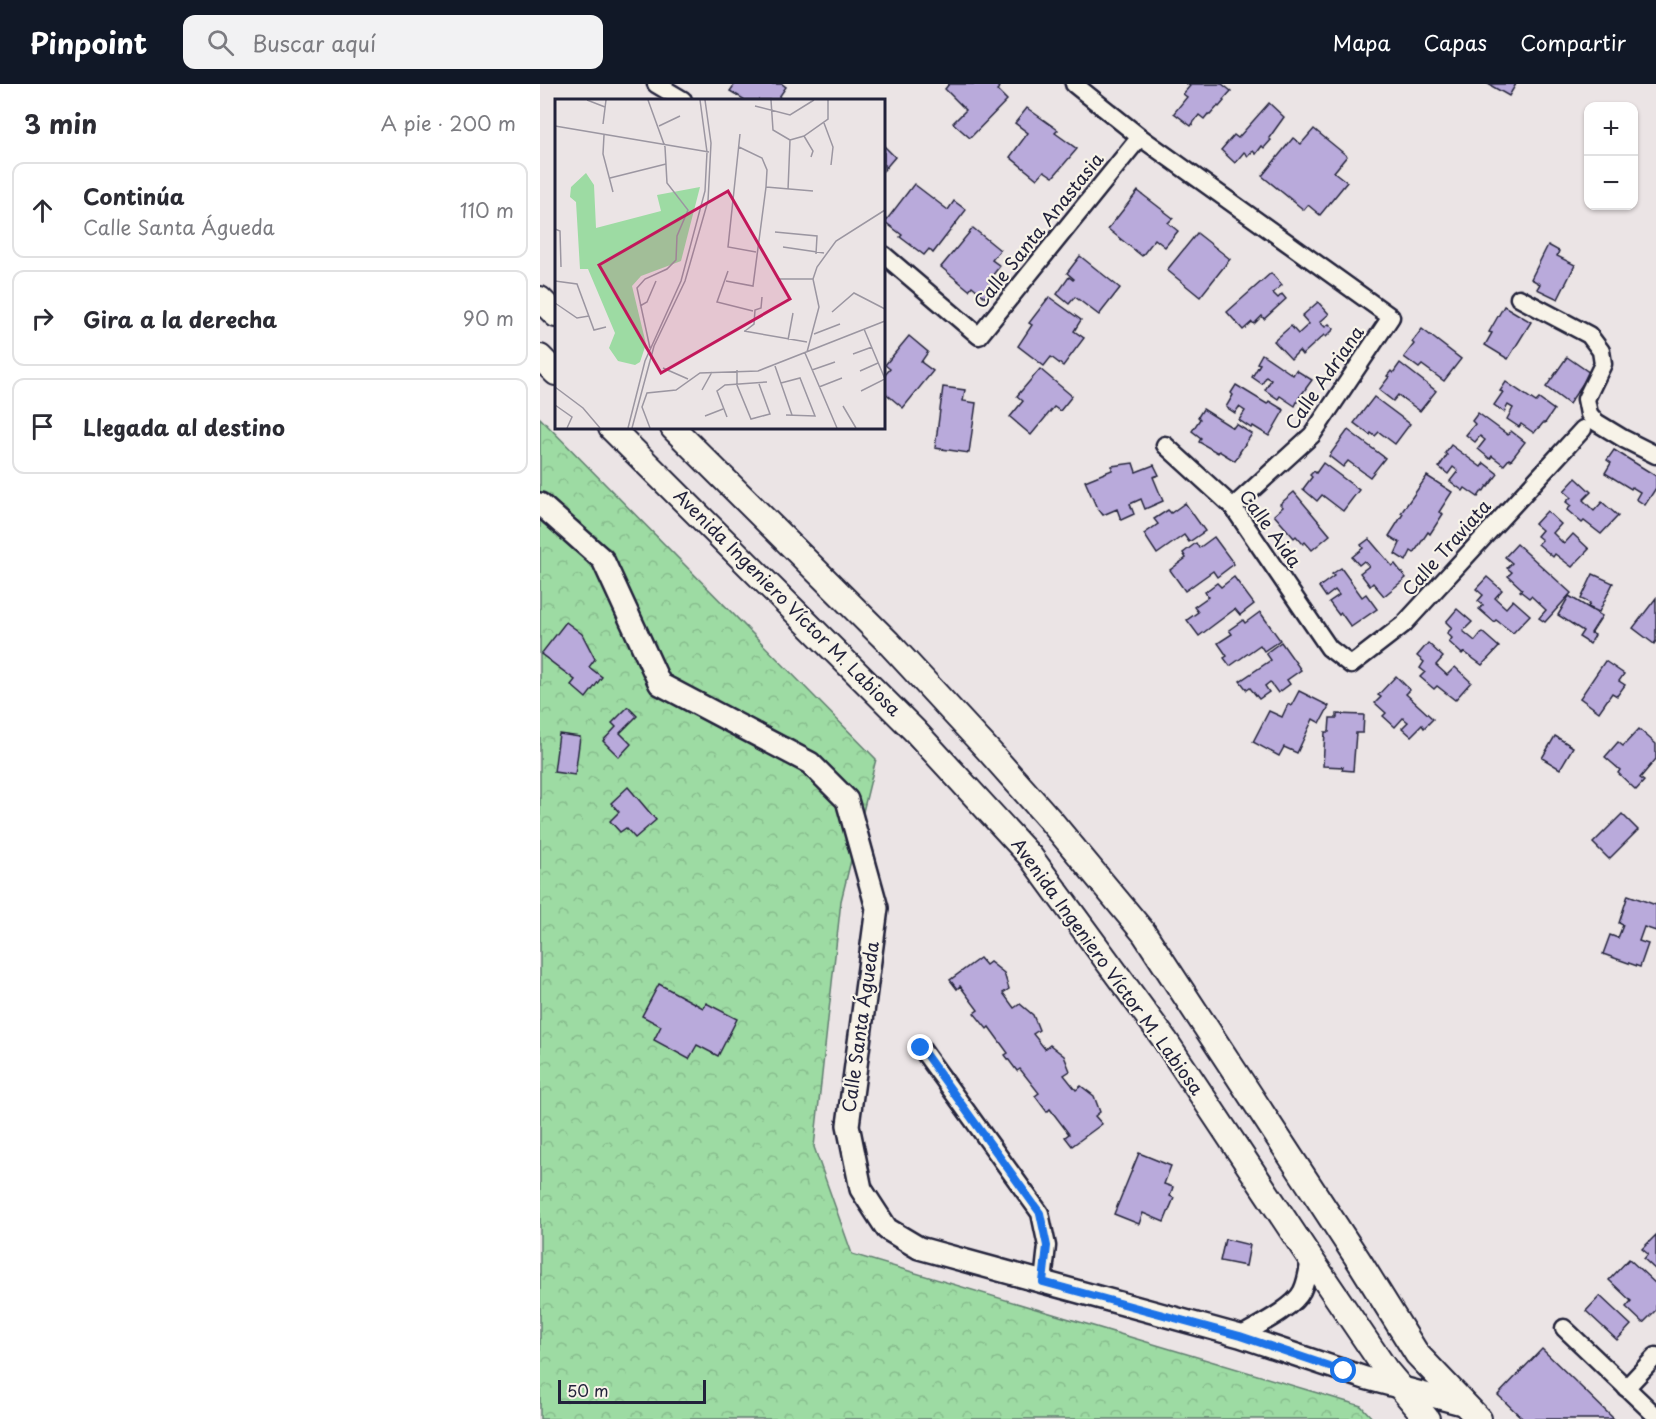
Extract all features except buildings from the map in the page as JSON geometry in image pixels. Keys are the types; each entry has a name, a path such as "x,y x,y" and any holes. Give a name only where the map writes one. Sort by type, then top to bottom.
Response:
{"main road":[{"path":"540,299 555,314"},
{"path":"540,357 555,372"},
{"name":"Avenida Ingeniero Víctor M. Labiosa","path":"612,429 915,731 1030,856 1165,1040 1399,1387 1427,1419"},
{"path":"675,429 888,642 1051,821 1144,933 1359,1261 1417,1354 1473,1412"}],"street":[{"path":"656,84 681,99"},
{"path":"1074,84 1140,137"},
{"name":"Calle Santa Anastasia","path":"885,256 979,336 1140,137"},
{"name":"Calle Adriana","path":"1140,137 1391,317 1312,435 1233,507"},
{"path":"1519,298 1589,335 1601,351 1603,364 1586,399 1588,414 1596,422 1656,456"},
{"name":"Calle Traviata","path":"1329,648 1351,665 1404,624 1583,429"},
{"name":"Calle Aida","path":"1165,445 1233,507 1329,648"},
{"name":"Calle Santa Águeda","path":"540,504 603,560 660,684 810,763 848,800 877,908 848,1125 861,1189 886,1228 919,1248 1240,1336 1473,1412"},
{"path":"921,1048 1040,1213 1047,1246 1043,1282"},
{"path":"1240,1336 1296,1302 1306,1279 1310,1258"},
{"path":"1564,1328 1656,1416"},
{"path":"1626,1388 1656,1356"}],"green space":[{"path":"540,418 876,759 841,901 814,1147 852,1254 1361,1406 1373,1419 540,1419"}],"route":[{"path":"921,1048 1040,1213 1047,1246 1043,1282 1240,1336 1344,1371"}]}
